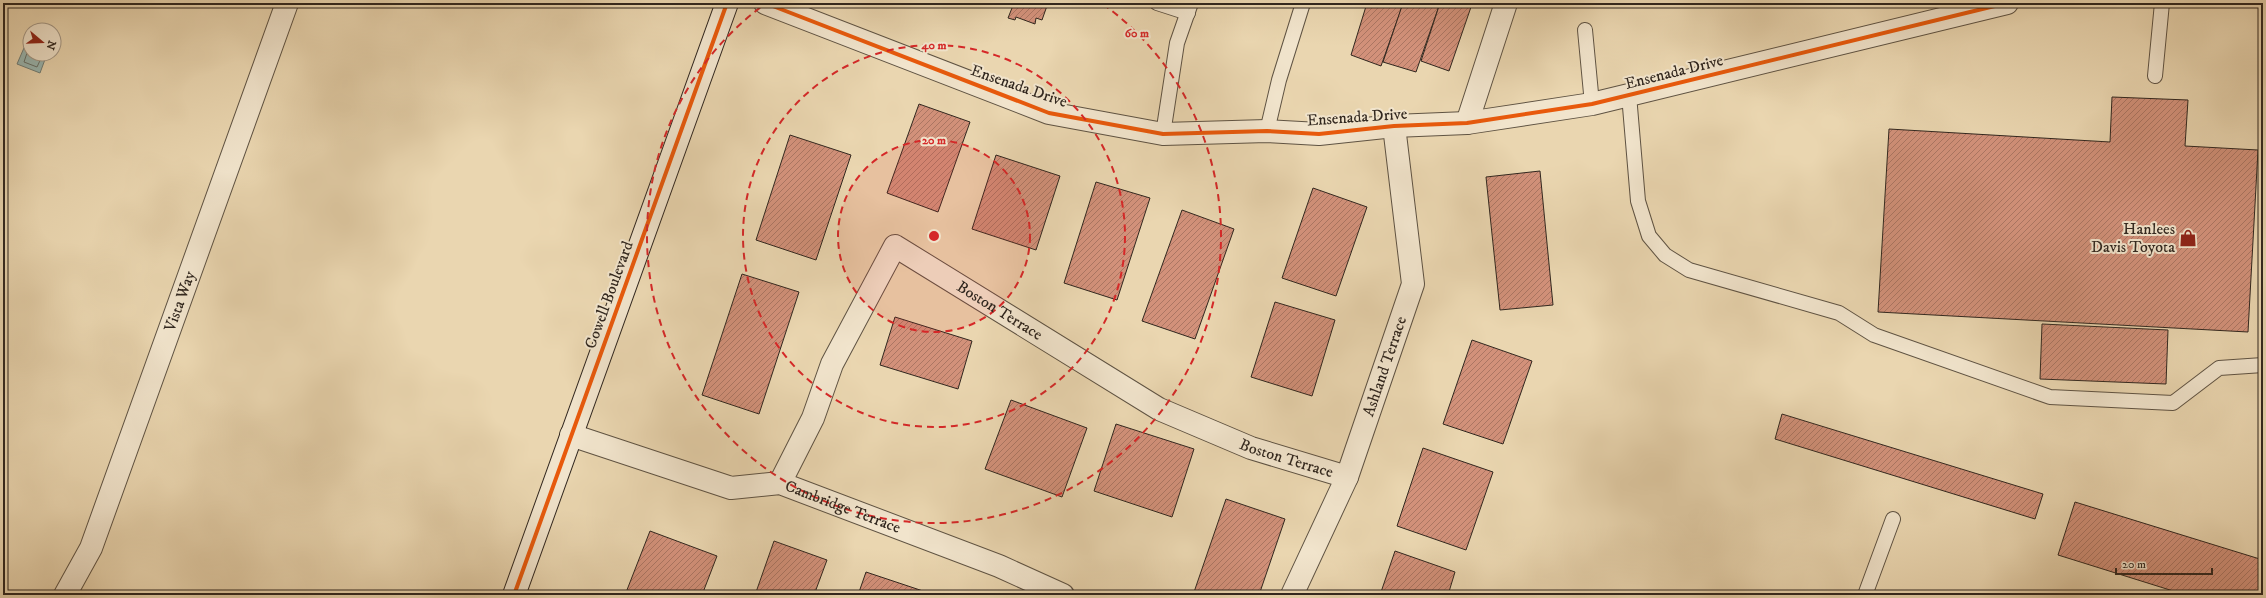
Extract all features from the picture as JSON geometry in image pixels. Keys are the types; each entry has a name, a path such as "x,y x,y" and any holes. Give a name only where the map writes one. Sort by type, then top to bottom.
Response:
{"street":[{"name":"Vista Way","path":"65,595 91,548 287,3"},
{"name":"Cowell Boulevard","path":"514,595 728,3"},
{"name":"Ensenada Drive","path":"765,3 1049,113 1163,134 1267,131 1319,134 1394,126 1467,123 1592,104 2007,3"},
{"path":"1467,123 1506,3"},
{"name":"Ashland Terrace","path":"1292,595 1347,477 1413,284 1394,126"},
{"name":"Boston Terrace","path":"780,483 813,418 832,364 895,246 1159,409 1251,448 1347,477"},
{"name":"Cambridge Terrace","path":"571,435 731,488 780,483 999,566 1063,595"}],"lane":[{"path":"1157,3 1189,8 1177,43 1163,134"},
{"path":"1267,131 1279,80 1303,3"},
{"path":"2155,76 2162,3"},
{"path":"1585,30 1592,104"},
{"path":"1629,95 1638,201 1649,236 1665,255 1689,270 1839,313 1874,336 2050,396 2173,403 2219,368 2263,365"},
{"path":"1865,595 1893,519"}],"water":[{"path":"22,52 22,62 44,62 40,73 17,64"}],"building":[{"path":"1014,3 1048,3 1042,20 1036,18 1035,24 1016,17 1015,20 1008,18"},
{"path":"1367,3 1403,4 1381,66 1351,55"},
{"path":"1403,3 1430,3 1439,6 1416,72 1383,62"},
{"path":"1440,3 1460,3 1471,7 1449,71 1421,61"},
{"path":"2112,97 2188,100 2185,146 2258,150 2248,332 1878,312 1889,129 2110,142"},
{"path":"919,104 970,122 938,212 887,193"},
{"path":"790,135 851,155 816,260 756,240"},
{"path":"996,155 1060,176 1036,250 972,229"},
{"path":"1540,171 1553,305 1500,310 1486,177"},
{"path":"1096,182 1150,198 1117,300 1064,283"},
{"path":"1313,188 1367,207 1336,296 1282,278"},
{"path":"1182,210 1234,229 1195,339 1142,321"},
{"path":"742,274 799,292 759,414 702,395"},
{"path":"1275,302 1335,320 1312,396 1251,377"},
{"path":"895,317 972,341 958,389 880,365"},
{"path":"2042,324 2168,330 2166,384 2040,379"},
{"path":"1472,340 1532,361 1503,444 1443,424"},
{"path":"1011,400 1087,428 1062,497 985,469"},
{"path":"1782,414 2043,494 2035,519 1775,439"},
{"path":"1116,424 1194,449 1172,517 1094,491"},
{"path":"1423,448 1493,472 1466,550 1397,526"},
{"path":"1226,499 1285,519 1259,595 1193,595"},
{"path":"2075,502 2263,560 2263,595 2186,595 2058,555"},
{"path":"650,531 717,556 702,595 625,595"},
{"path":"774,541 827,560 814,595 755,595"},
{"path":"1395,551 1455,572 1448,595 1380,595"},
{"path":"866,572 929,593 929,595 858,595"}],"cycle path":[{"path":"514,595 727,3"},
{"path":"765,3 1049,113 1163,134 1267,131 1319,134 1394,126 1467,123 1592,104 2007,3"}],"place":[{"name":"Hanlees Davis Toyota","path":"2188,238"}]}
